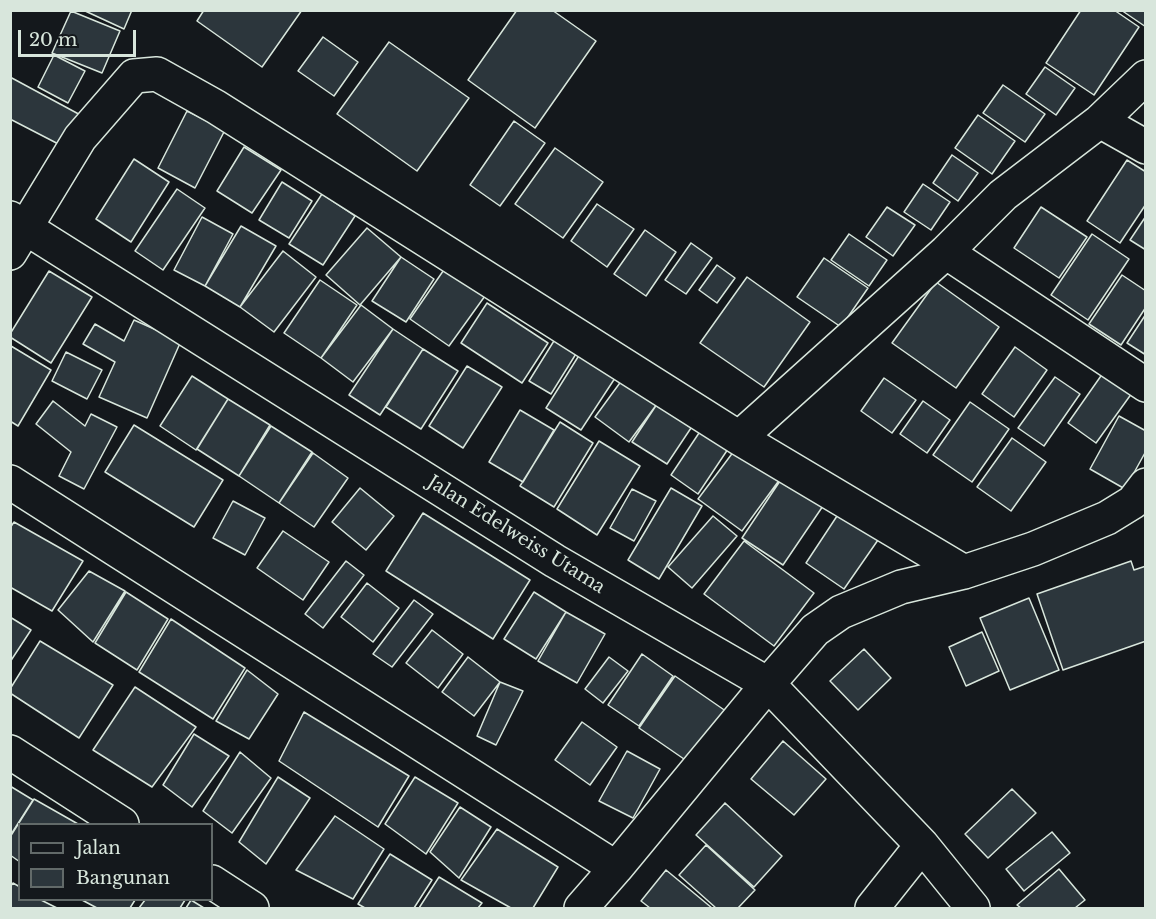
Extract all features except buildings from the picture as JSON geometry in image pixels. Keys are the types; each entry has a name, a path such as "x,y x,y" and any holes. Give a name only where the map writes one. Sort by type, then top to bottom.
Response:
{"street":[{"path":"15,233 80,138 114,97 134,76 157,74 216,107 739,438 964,572"},
{"path":"739,438 946,252 1003,195 1100,121 1146,77"},
{"path":"1100,121 1146,147"},
{"name":"Jalan Edelweiss Utama","path":"15,233 555,561 768,684 922,845 974,909"},
{"path":"946,252 1146,385"},
{"path":"10,482 616,868"},
{"path":"581,909 815,630 841,612 901,586 964,572 1033,549 1107,518 1133,502 1146,485"},
{"path":"10,752 119,823"},
{"path":"872,909 922,845"},
{"path":"213,883 252,909"}]}
